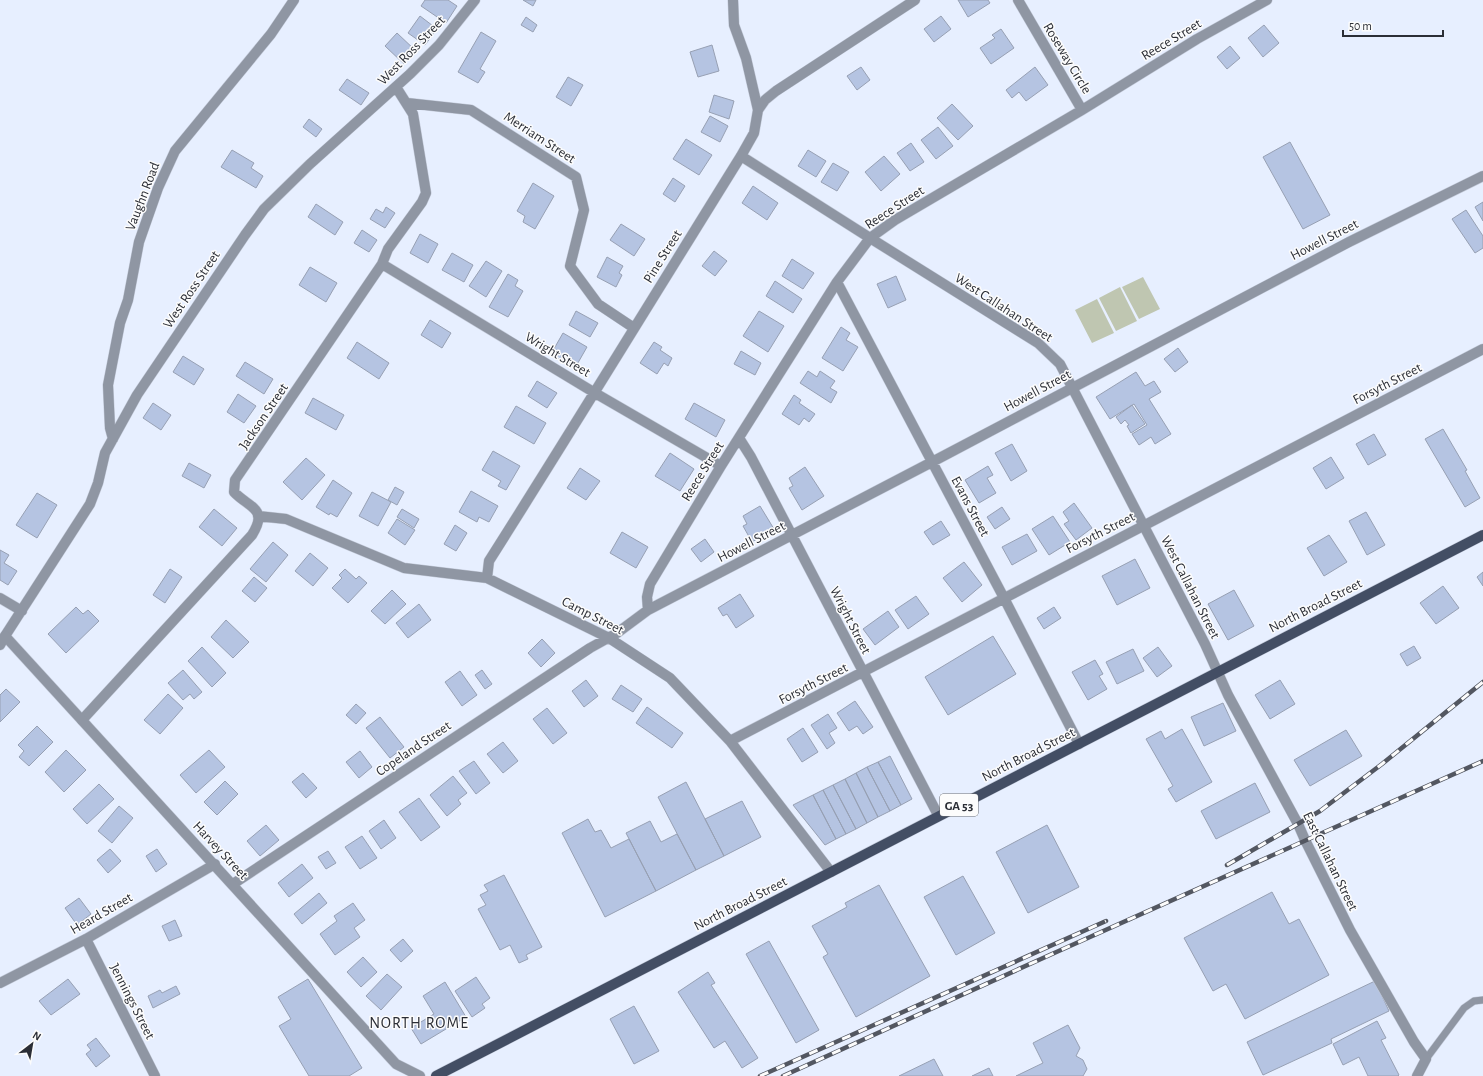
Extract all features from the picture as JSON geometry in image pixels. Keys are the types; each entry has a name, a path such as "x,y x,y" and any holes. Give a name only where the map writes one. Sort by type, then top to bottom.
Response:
{"main road":[{"name":"North Broad Street","path":"436,1076 831,872 938,815 1079,744 1217,671 1483,535"}],"street":[{"name":"Vaughn Road","path":"113,440 110,428 108,385 120,323 128,300 140,242 158,188 175,151 270,34 294,0"},
{"name":"West Ross Street","path":"0,645 90,504 98,483 105,453 137,395 264,209 310,164 396,87 438,45 475,0"},
{"path":"734,0 734,25 746,58 758,110"},
{"path":"758,110 765,100 776,91 915,0"},
{"name":"Roseway Circle","path":"1018,0 1082,110"},
{"name":"Reece Street","path":"648,610 647,597 650,584 721,466 837,282 870,238 895,220 1082,110 1197,39 1267,0"},
{"name":"Jackson Street","path":"258,516 251,504 238,497 234,492 235,480 382,264 388,249 422,202 426,193 413,114 407,102 396,87"},
{"name":"Merriam Street","path":"407,102 471,110 576,177 584,210 570,266 598,304 634,328"},
{"name":"Pine Street","path":"486,578 489,561 595,393 741,156 754,133 758,110"},
{"name":"West Callahan Street","path":"741,156 1038,343 1060,364 1205,644 1217,671"},
{"name":"Howell Street","path":"609,638 648,610 792,536 1349,242 1483,176"},
{"name":"Wright Street","path":"382,264 595,393 721,466"},
{"name":"Evans Street","path":"837,282 1004,598 1079,744"},
{"name":"Forsyth Street","path":"730,742 1483,349"},
{"name":"Wright Street","path":"739,438 751,457 938,815"},
{"path":"82,720 252,535 258,526 258,516"},
{"name":"Camp Street","path":"258,516 286,519 404,568 486,578 609,638 670,678 730,742 831,872"},
{"path":"0,598 22,611"},
{"name":"Harvey Street","path":"5,636 396,1064 420,1076"},
{"name":"Copeland Street","path":"233,884 590,648 609,638"},
{"name":"East Callahan Street","path":"1217,671 1298,824 1350,930 1414,1042 1426,1059"},
{"name":"Heard Street","path":"0,983 86,939 214,864"},
{"name":"Jennings Street","path":"86,939 155,1076"},
{"path":"1417,1076 1426,1059"}],"lane":[{"path":"1426,1059 1464,1008 1474,1001 1483,1000"}],"green space":[{"path":"1143,277 1160,309 1139,319 1122,287"},
{"path":"1120,287 1137,321 1116,331 1099,298"},
{"path":"1097,299 1114,333 1092,343 1075,310"}],"building":[{"path":"425,0 448,0 457,6 446,23 421,6"},
{"path":"523,0 536,0 533,6"},
{"path":"958,0 988,0 990,3 968,17"},
{"path":"420,16 437,29 425,45 408,33"},
{"path":"941,16 951,29 934,42 924,29"},
{"path":"526,17 537,25 533,32 521,25"},
{"path":"1264,25 1279,43 1263,57 1248,38"},
{"path":"1001,29 1014,48 991,64 980,48 995,38 992,35"},
{"path":"481,32 496,41 480,69 485,72 478,83 458,72"},
{"path":"397,33 416,51 404,64 385,46"},
{"path":"712,45 719,71 698,77 690,52"},
{"path":"1230,46 1240,58 1227,69 1217,57"},
{"path":"861,67 870,80 857,90 847,76"},
{"path":"1035,67 1048,85 1026,101 1019,92 1012,98 1006,90"},
{"path":"568,77 583,85 571,106 556,97"},
{"path":"347,79 369,93 361,105 339,90"},
{"path":"714,95 734,101 729,119 709,112"},
{"path":"952,104 973,126 958,140 937,118"},
{"path":"710,116 728,126 720,142 701,132"},
{"path":"309,119 322,129 316,137 303,127"},
{"path":"938,127 953,146 936,159 921,140"},
{"path":"686,139 712,155 699,175 673,159"},
{"path":"1290,142 1330,215 1303,229 1263,157"},
{"path":"911,143 924,162 910,171 897,153"},
{"path":"232,150 254,163 251,168 263,176 256,188 221,167"},
{"path":"808,150 826,161 816,177 798,166"},
{"path":"884,156 900,174 881,191 865,172"},
{"path":"833,163 849,172 837,191 821,182"},
{"path":"673,178 685,186 675,202 663,194"},
{"path":"533,183 554,196 535,229 523,222 525,216 517,211"},
{"path":"753,186 778,203 767,220 742,203"},
{"path":"1483,202 1483,221 1475,207"},
{"path":"316,204 343,222 335,235 308,217"},
{"path":"386,207 395,213 385,228 370,219 376,209 383,213"},
{"path":"1466,210 1483,236 1483,248 1475,253 1452,219"},
{"path":"621,224 645,239 634,256 610,240"},
{"path":"362,230 377,240 369,252 354,243"},
{"path":"420,234 438,244 428,263 410,253"},
{"path":"714,251 727,261 715,276 702,266"},
{"path":"452,253 473,265 464,282 442,270"},
{"path":"607,257 623,266 619,273 622,275 616,287 597,277"},
{"path":"792,259 814,273 803,289 782,276"},
{"path":"486,261 502,271 486,297 469,286"},
{"path":"310,267 337,283 326,302 299,285"},
{"path":"508,274 518,280 515,286 523,291 508,317 489,307"},
{"path":"896,276 906,300 888,308 877,284"},
{"path":"775,281 802,299 793,313 766,296"},
{"path":"576,311 598,323 590,337 569,325"},
{"path":"759,311 784,326 768,352 743,336"},
{"path":"430,320 451,333 442,348 421,335"},
{"path":"841,327 850,333 846,340 858,347 843,371 822,358"},
{"path":"563,333 587,347 575,368 551,354"},
{"path":"357,342 389,363 379,379 347,358"},
{"path":"654,342 662,347 660,350 672,358 668,366 664,363 657,374 640,363"},
{"path":"1178,348 1188,362 1175,372 1164,359"},
{"path":"741,351 761,363 755,375 734,364"},
{"path":"183,356 204,369 194,385 173,372"},
{"path":"245,362 273,379 264,394 236,376"},
{"path":"808,371 817,377 820,371 835,381 830,388 837,392 831,403 800,383"},
{"path":"1136,372 1145,386 1154,381 1161,392 1149,399 1171,434 1155,444 1151,437 1139,445 1132,434 1147,425 1134,404 1110,419 1096,397"},
{"path":"537,381 557,393 547,408 528,396"},
{"path":"238,394 256,406 244,423 227,412"},
{"path":"794,395 801,400 799,403 815,414 809,422 804,418 799,425 782,414"},
{"path":"313,398 344,415 336,430 305,413"},
{"path":"153,403 171,415 161,430 143,418"},
{"path":"694,403 725,420 716,437 685,419"},
{"path":"1132,405 1145,424 1131,433 1127,426 1129,425 1125,420 1121,424 1116,417"},
{"path":"516,406 546,423 534,444 504,427"},
{"path":"1443,429 1467,470 1465,471 1480,498 1465,507 1425,439"},
{"path":"1374,434 1386,455 1368,465 1356,444"},
{"path":"1012,444 1027,471 1011,481 995,453"},
{"path":"493,451 520,466 506,490 498,486 501,481 482,470"},
{"path":"670,453 694,469 680,491 655,476"},
{"path":"1331,457 1344,478 1326,489 1313,468"},
{"path":"306,458 325,475 302,500 283,482"},
{"path":"189,463 211,475 204,488 182,476"},
{"path":"988,466 993,475 987,478 996,493 979,503 965,480"},
{"path":"805,467 824,496 802,510 789,488 793,486 789,478"},
{"path":"580,468 600,481 586,500 567,488"},
{"path":"333,480 352,493 337,517 330,513 329,515 316,507"},
{"path":"395,487 404,492 397,505 388,500"},
{"path":"471,491 498,506 489,522 479,517 477,522 459,512"},
{"path":"372,492 391,502 378,526 359,516"},
{"path":"37,493 57,505 37,538 16,525"},
{"path":"1074,503 1092,528 1076,540 1064,524 1069,521 1063,512"},
{"path":"760,506 774,529 752,542 743,526 747,524 743,516"},
{"path":"1002,507 1010,519 995,529 987,517"},
{"path":"214,509 237,528 222,546 199,527"},
{"path":"402,509 419,519 414,528 397,517"},
{"path":"1366,512 1385,545 1367,555 1349,521"},
{"path":"1053,516 1070,542 1049,555 1032,529"},
{"path":"397,519 415,530 405,545 388,533"},
{"path":"941,521 950,535 933,545 924,532"},
{"path":"455,525 467,533 456,551 444,544"},
{"path":"622,532 648,547 636,568 610,553"},
{"path":"1027,534 1037,551 1012,565 1002,547"},
{"path":"1329,535 1347,562 1324,576 1307,548"},
{"path":"705,539 714,552 701,562 691,549"},
{"path":"273,542 288,555 266,582 250,569"},
{"path":"0,550 9,555 4,563 17,571 8,585 0,580"},
{"path":"310,553 328,568 313,586 295,571"},
{"path":"1135,559 1150,588 1117,605 1102,576"},
{"path":"964,562 982,585 962,602 943,578"},
{"path":"170,569 182,577 165,603 153,595"},
{"path":"345,569 356,579 359,576 367,583 348,603 332,588 342,578 339,575"},
{"path":"1483,572 1483,586 1477,577"},
{"path":"254,577 267,588 255,602 242,591"},
{"path":"1443,586 1459,608 1436,624 1420,603"},
{"path":"392,590 406,604 385,624 371,611"},
{"path":"1234,590 1254,626 1228,640 1208,604"},
{"path":"740,594 754,616 736,628 727,614 723,616 718,608"},
{"path":"916,596 929,614 908,629 895,610"},
{"path":"419,604 431,620 408,638 396,623"},
{"path":"76,607 83,614 88,610 99,621 66,653 48,634"},
{"path":"1054,607 1061,618 1044,629 1037,618"},
{"path":"888,611 899,627 875,645 863,629"},
{"path":"226,620 249,642 233,658 211,637"},
{"path":"993,636 1016,674 948,715 925,677"},
{"path":"542,639 555,653 541,667 528,653"},
{"path":"1414,646 1421,658 1407,666 1400,654"},
{"path":"202,647 226,673 212,687 188,661"},
{"path":"1158,647 1172,666 1157,677 1143,658"},
{"path":"1133,649 1144,671 1117,684 1106,662"},
{"path":"1095,660 1103,674 1099,676 1107,689 1088,700 1072,672"},
{"path":"183,670 202,692 194,699 190,694 183,700 168,683"},
{"path":"482,670 492,684 485,689 475,675"},
{"path":"460,671 477,695 462,706 445,682"},
{"path":"586,680 598,696 584,707 572,691"},
{"path":"1280,680 1295,704 1270,719 1255,695"},
{"path":"621,685 642,699 633,712 612,699"},
{"path":"6,689 20,702 0,722 0,695"},
{"path":"168,694 183,708 160,734 144,720"},
{"path":"855,701 873,727 863,734 857,726 849,731 837,713"},
{"path":"1223,703 1236,731 1204,746 1191,717"},
{"path":"356,704 366,713 356,724 346,715"},
{"path":"647,707 683,733 672,748 636,723"},
{"path":"547,708 567,733 553,744 533,719"},
{"path":"828,714 837,728 829,733 835,743 827,749 811,725"},
{"path":"380,717 404,747 390,758 366,728"},
{"path":"37,726 53,742 29,766 19,757 24,751 18,745"},
{"path":"803,728 818,752 802,762 787,739"},
{"path":"1182,729 1212,782 1176,802 1168,789 1173,786 1146,739 1161,731 1165,739"},
{"path":"1346,730 1362,756 1310,786 1294,760"},
{"path":"503,742 518,761 503,773 487,754"},
{"path":"66,750 86,770 64,792 45,772"},
{"path":"209,750 225,767 196,793 180,775"},
{"path":"360,751 372,767 359,778 346,762"},
{"path":"890,756 912,799 901,805 878,762"},
{"path":"474,761 490,783 476,794 459,771"},
{"path":"878,762 901,805 890,811 867,767"},
{"path":"867,767 890,811 878,817 856,773"},
{"path":"303,773 317,788 306,798 292,782"},
{"path":"856,773 878,817 867,823 845,779"},
{"path":"453,776 467,793 458,800 461,804 447,816 430,795"},
{"path":"845,779 867,823 856,829 833,785"},
{"path":"225,781 238,794 217,815 204,802"},
{"path":"686,782 724,856 696,870 658,797"},
{"path":"1255,783 1270,812 1216,839 1201,811"},
{"path":"99,784 114,799 87,824 73,809"},
{"path":"833,785 856,829 846,834 823,790"},
{"path":"823,790 846,834 836,839 813,795"},
{"path":"813,795 836,839 825,845 793,805"},
{"path":"419,798 440,827 421,841 399,812"},
{"path":"742,801 761,837 724,856 705,819"},
{"path":"119,806 133,818 112,843 98,831"},
{"path":"588,819 595,832 601,830 611,848 629,839 656,891 605,917 562,833"},
{"path":"384,820 396,838 381,849 369,831"},
{"path":"650,821 661,842 677,834 696,870 656,891 626,833"},
{"path":"266,825 279,840 260,856 247,841"},
{"path":"1047,825 1079,887 1028,913 996,852"},
{"path":"362,836 377,858 360,869 345,847"},
{"path":"110,849 121,861 108,873 97,860"},
{"path":"157,849 167,864 156,872 146,856"},
{"path":"328,851 336,863 326,869 318,857"},
{"path":"302,864 313,878 289,897 278,883"},
{"path":"504,875 542,947 526,955 528,959 519,963 510,945 500,950 478,909 486,905 480,895 488,891 484,885"},
{"path":"963,876 995,933 956,955 924,897"},
{"path":"879,885 930,976 856,1017 823,957 828,954 812,926 847,907 845,903"},
{"path":"1272,892 1289,924 1299,919 1329,975 1245,1019 1226,984 1213,991 1184,938"},
{"path":"319,893 327,903 302,924 294,914"},
{"path":"79,898 91,914 77,925 65,908"},
{"path":"353,903 365,920 354,928 360,937 335,955 320,934 337,921 334,916"},
{"path":"175,920 182,936 169,941 162,926"},
{"path":"403,939 413,951 401,962 390,950"},
{"path":"769,941 819,1030 796,1043 746,954"},
{"path":"363,957 377,972 361,987 347,972"},
{"path":"708,972 715,983 711,985 758,1058 742,1068 725,1041 714,1048 678,992"},
{"path":"387,974 402,987 381,1010 366,996"},
{"path":"476,977 490,998 482,1004 485,1008 472,1017 455,991"},
{"path":"68,979 80,994 51,1015 39,1001"},
{"path":"308,979 362,1068 349,1076 309,1076 279,1026 291,1019 278,997"},
{"path":"1375,981 1389,1011 1331,1039 1332,1043 1263,1075 1247,1042"},
{"path":"445,982 466,1017 421,1044 411,1028 434,1014 423,996"},
{"path":"176,986 180,994 153,1008 148,996 160,990 162,993"},
{"path":"634,1006 659,1051 634,1064 610,1019"},
{"path":"1377,1021 1386,1038 1381,1040 1399,1075 1398,1076 1368,1076 1359,1057 1343,1065 1333,1044"},
{"path":"1068,1025 1080,1048 1076,1056 1083,1060 1087,1069 1083,1076 1016,1076 1043,1063 1033,1043"},
{"path":"96,1038 110,1056 96,1067 86,1054 91,1050 87,1045"},
{"path":"934,1059 943,1076 899,1076"},
{"path":"989,1068 993,1076 972,1076"}],"railway":[{"path":"1227,865 1320,811 1382,764 1483,682"},
{"path":"783,1076 1483,761"},
{"path":"760,1076 1106,921"}],"district":[{"name":"NORTH ROME","path":"419,1022"}]}
